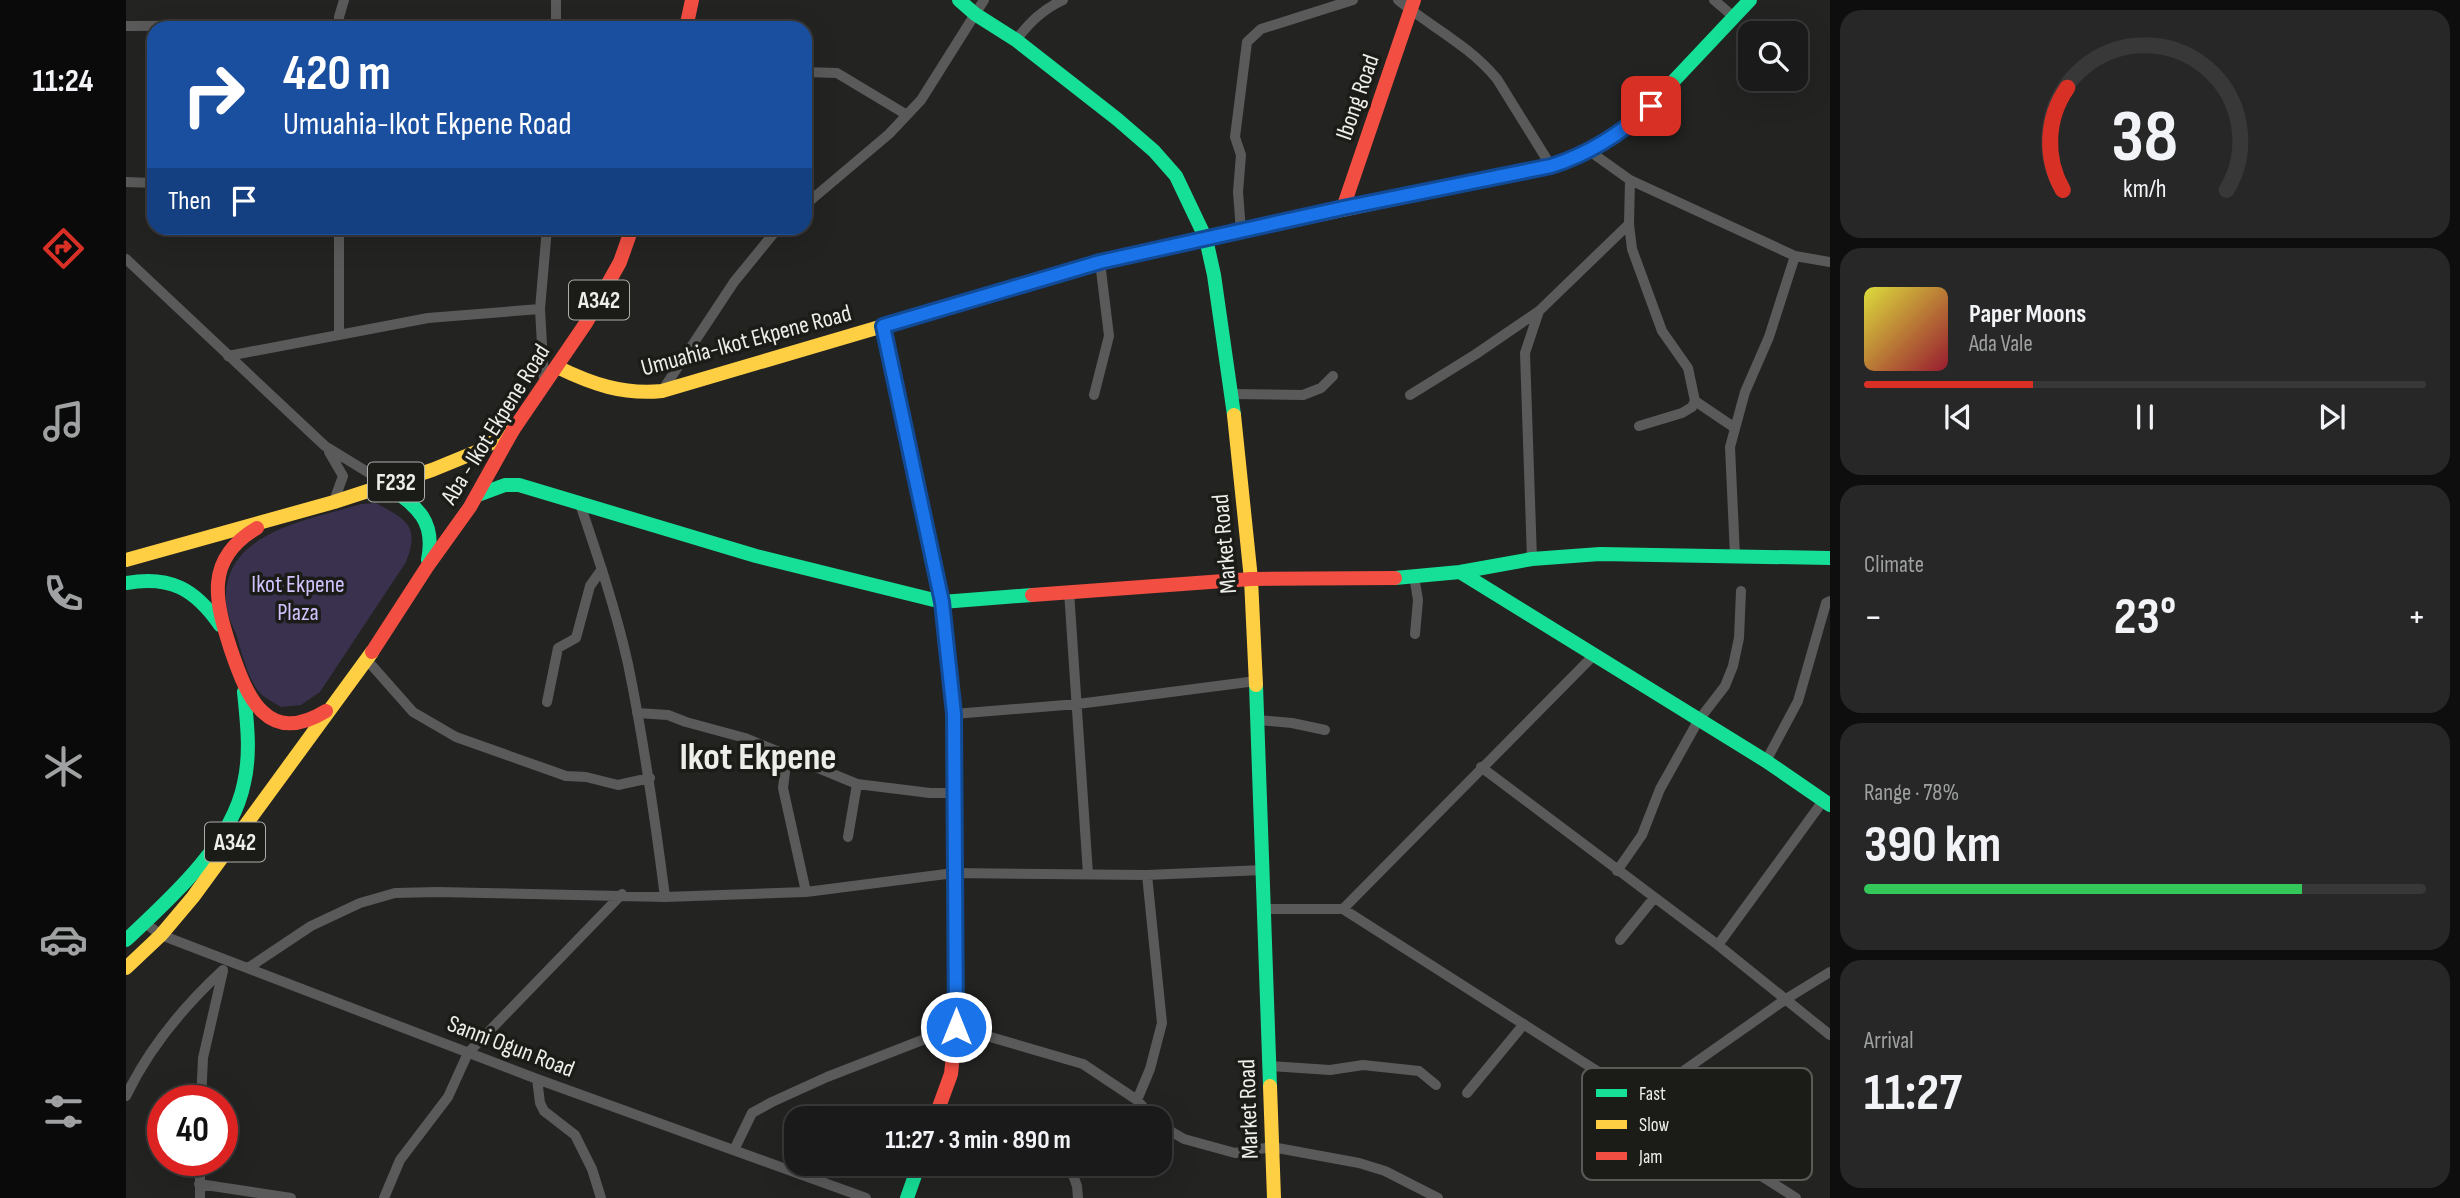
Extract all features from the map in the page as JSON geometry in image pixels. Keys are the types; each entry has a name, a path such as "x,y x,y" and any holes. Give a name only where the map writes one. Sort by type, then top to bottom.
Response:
{"main road":[{"path":"688,21 692,0"},
{"name":"Market Road","path":"959,0 975,14 1016,40 1154,150 1176,176 1206,239 1232,394 1251,579 1274,1198"},
{"name":"Umuahia-Ikot Ekpene Road","path":"557,367 623,393 662,391 1100,262 1575,159 1618,134 1644,113 1750,0"},
{"name":"Ibong Road","path":"1343,208 1412,5"},
{"name":"Aba - Ikot Ekpene Road","path":"126,968 161,935 230,849 367,660 427,567 478,495 513,430 586,323 620,262 630,235"},
{"path":"883,326 942,602 954,714 956,1027 951,1073 939,1106"},
{"name":"F232","path":"126,560 387,485 476,452 513,430"},
{"path":"387,485 418,509 426,520 432,534 427,567"},
{"path":"478,495 505,485 519,485 756,556 942,602 1251,579 1382,579 1460,572 1532,559 1600,554 1830,558"},
{"path":"272,519 249,532 233,547 221,566 216,584 218,611 225,634 244,688 254,706 268,716 284,723 315,719 332,706"},
{"path":"1460,572 1766,761 1826,803"},
{"path":"126,583 142,579 167,581 188,590 210,608 225,634"},
{"name":"A342","path":"126,940 202,860 230,821 241,797 247,762 248,723 244,688"},
{"path":"907,1198 915,1176"}],"street":[{"path":"340,21 344,0"},
{"path":"556,0 556,21"},
{"path":"812,199 856,163 921,100 984,0"},
{"path":"1016,40 1043,9 1063,0"},
{"path":"1241,231 1238,192 1241,155 1235,137 1247,41 1261,29 1353,0"},
{"path":"1398,0 1412,5 1467,47 1488,68 1551,166"},
{"path":"1714,0 1735,18"},
{"path":"126,26 147,26"},
{"path":"812,72 837,73 907,115"},
{"path":"1588,150 1630,180 1795,256 1830,262"},
{"path":"1630,180 1629,224 1632,249 1658,324 1688,368 1695,401 1692,407 1682,413 1639,426"},
{"path":"126,182 147,183"},
{"path":"1410,395 1539,311 1629,224"},
{"path":"339,235 339,335"},
{"path":"544,383 540,309 546,235"},
{"path":"662,391 734,282 772,235"},
{"path":"1735,556 1730,447 1745,392 1769,337 1795,256"},
{"path":"126,260 325,446 387,485"},
{"path":"1094,395 1109,336 1100,262"},
{"path":"228,356 428,318 540,309"},
{"path":"1532,559 1525,353 1539,311"},
{"path":"1514,327 1529,338"},
{"path":"1232,394 1303,395 1321,388 1333,376"},
{"path":"1695,401 1735,428"},
{"path":"325,446 343,476 334,502"},
{"path":"580,504 602,569 627,661 650,778 665,897"},
{"path":"547,702 558,648 576,639 590,586 602,569"},
{"path":"1414,576 1418,600 1415,634"},
{"path":"1069,591 1088,874"},
{"path":"1617,871 1642,835 1660,789 1698,721 1725,686 1739,638 1741,591"},
{"path":"1766,761 1798,701 1820,621 1826,603 1830,601"},
{"path":"1343,909 1594,655"},
{"path":"367,660 413,712 456,737 566,776 593,778 618,785 650,778"},
{"path":"954,714 1078,704 1256,681"},
{"path":"637,713 668,715 746,738 857,784 930,793 955,793"},
{"path":"1258,720 1325,730"},
{"path":"787,756 783,788 806,892"},
{"path":"1481,767 1718,945 1830,1035"},
{"path":"848,837 857,784"},
{"path":"1718,945 1826,803"},
{"path":"248,968 311,926 360,903 395,893 438,891 665,897 806,892 954,873 1147,875 1263,870"},
{"path":"1137,1100 1150,1069 1162,1024 1147,875"},
{"path":"384,1198 400,1160 448,1097 468,1053 622,894"},
{"path":"1620,940 1654,898"},
{"path":"1264,909 1343,909 1592,1068"},
{"name":"Sanni Ogun Road","path":"145,923 161,935 224,965 248,968 537,1079 866,1198"},
{"path":"126,948 138,958"},
{"path":"126,1096 159,1039 224,965"},
{"path":"202,1085 205,1050 224,965"},
{"path":"1688,1068 1786,999 1830,972"},
{"path":"1467,1093 1524,1024"},
{"path":"734,1150 752,1113 827,1077 956,1027 1083,1064 1142,1106"},
{"path":"1269,1066 1330,1070 1363,1065 1419,1071 1436,1085"},
{"path":"537,1079 540,1103 544,1111 575,1135 592,1169 601,1198"},
{"path":"1172,1132 1184,1139 1235,1153 1272,1147 1359,1163 1385,1171 1438,1198"},
{"path":"199,1176 200,1198"},
{"path":"1073,1176 1078,1198"},
{"path":"1768,1180 1796,1198"},
{"path":"199,1184 292,1198"}],"green space":[{"name":"Ikot Ekpene Plaza","path":"376,503 396,514 408,525 412,540 406,562 320,692 301,705 281,707 255,687 243,658 227,610 229,577 239,559 254,544 273,532 318,516 361,504"}],"traffic: fast":[{"path":"959,0 975,14 1016,40 1117,119 1154,151 1176,176 1206,239 1214,275 1234,415"},
{"path":"1651,105 1750,0"},
{"path":"883,326 943,612"},
{"path":"387,485 422,516 429,534 428,560"},
{"path":"478,495 505,485 519,485 756,556 942,602 1032,595"},
{"path":"1395,578 1460,572 1532,559 1600,554 1830,558"},
{"path":"1460,572 1766,761 1830,805"},
{"path":"126,583 156,581 180,588 201,602 220,625"},
{"path":"1256,685 1270,1086"},
{"path":"126,940 180,888 227,828 244,783 247,760 244,692"},
{"path":"907,1198 915,1176"}],"traffic: slow":[{"path":"1195,241 1551,166 1605,142 1651,105"},
{"path":"557,367 621,390 662,391 900,321"},
{"path":"1234,415 1251,579 1256,685"},
{"path":"126,560 334,502 432,470 476,452 513,430"},
{"path":"126,968 161,935 193,897 372,652"},
{"path":"1270,1086 1274,1198"}],"traffic: jam":[{"path":"688,21 692,0"},
{"path":"1343,208 1414,0"},
{"path":"372,652 470,507 513,430 586,323 620,262 630,235"},
{"path":"900,321 1100,262 1195,241"},
{"path":"257,528 228,553 218,582 221,615 237,668 262,712 274,720 289,723 306,721 326,711"},
{"path":"1032,595 1251,579 1395,578"},
{"path":"939,1106 951,1074 956,1027 954,714 943,612"}],"district":[{"name":"Ikot Ekpene","path":"758,756"}],"route":[{"path":"956,1027 954,714 942,602 883,326 1100,262 1343,208 1551,166 1575,159 1618,134 1651,106"}]}
